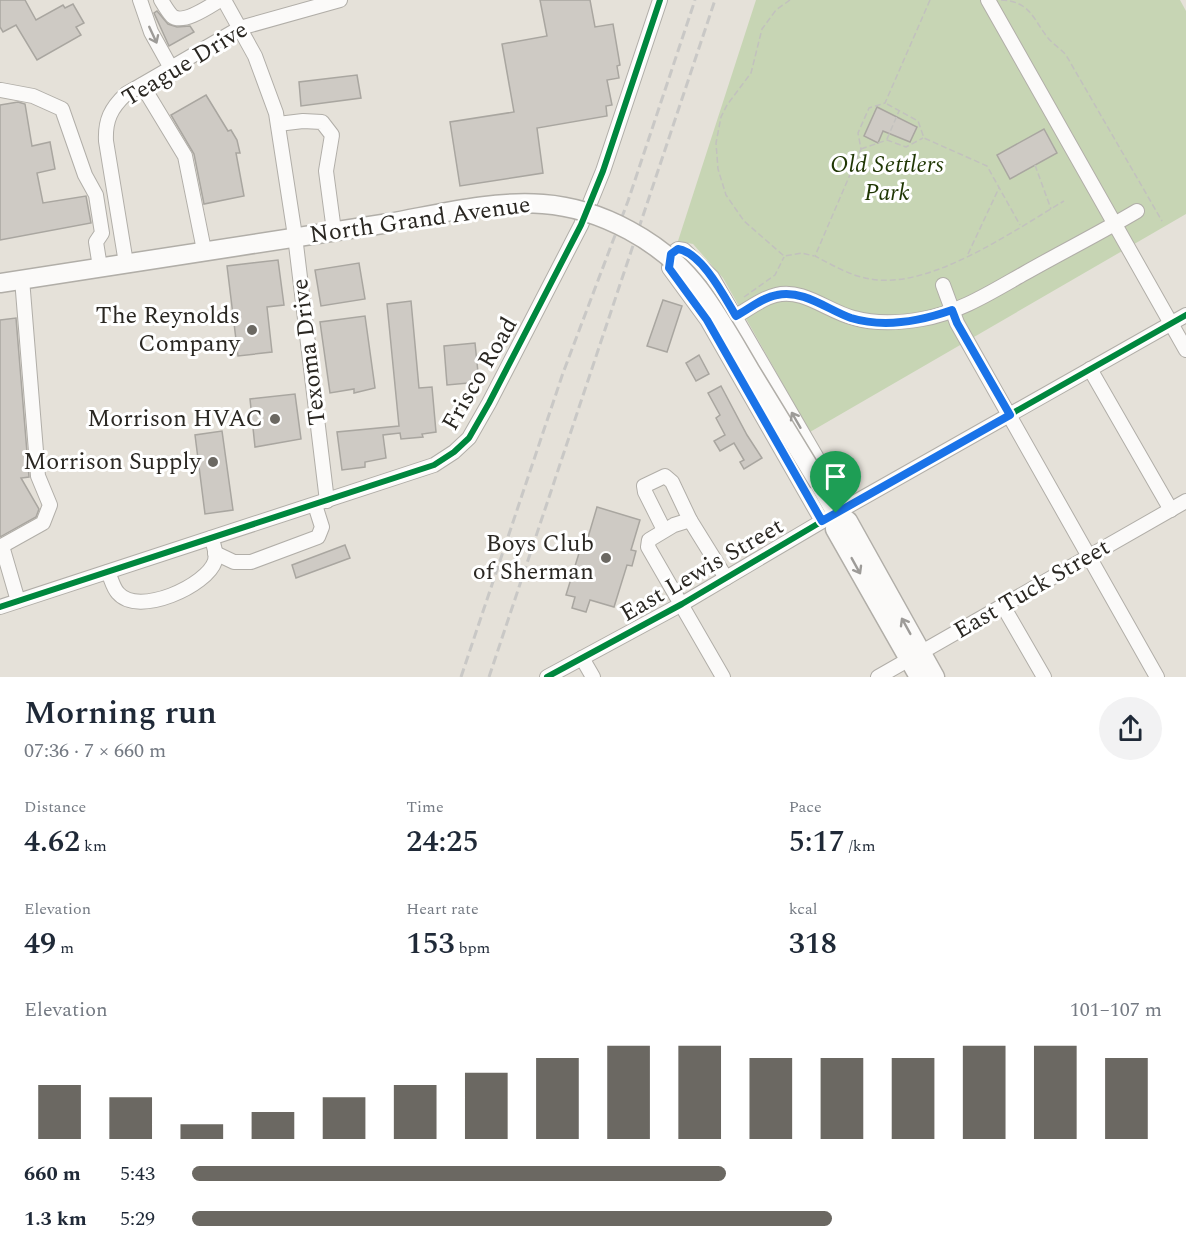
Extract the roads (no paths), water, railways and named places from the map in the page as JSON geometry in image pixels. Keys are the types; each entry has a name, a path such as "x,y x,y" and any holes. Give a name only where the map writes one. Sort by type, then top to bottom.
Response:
{"main road":[{"name":"North Grand Avenue","path":"0,283 514,203 570,207 592,214 638,235 666,256 698,287 819,483 835,514 835,529 915,656 935,677"},
{"name":"North Grand Avenue","path":"915,656 919,677"}],"street":[{"path":"140,0 151,32 171,68"},
{"path":"161,0 173,17 180,19 198,13 222,0"},
{"name":"Texoma Drive","path":"215,553 234,562 250,562 318,537 322,527 295,236 278,124 255,56 222,0"},
{"name":"Teague Drive","path":"126,263 105,125 118,101 240,28 320,2 340,0"},
{"name":"Frisco Road","path":"0,607 434,465 454,452 468,438 489,403 581,225 603,171 660,0"},
{"path":"989,2 1186,350"},
{"path":"142,85 185,156 204,250"},
{"path":"1,90 33,96 62,109 85,175 96,195 102,234 96,242 100,267"},
{"path":"278,124 303,121 322,122 332,135 326,171 334,231"},
{"path":"742,313 777,295 790,294 801,296 853,318 867,321 903,322 924,319 952,310 1137,211"},
{"path":"678,249 684,250 697,260 742,313 835,514 707,320 669,268 671,254 678,249"},
{"path":"18,601 1,547 43,523 50,505 38,476 22,279"},
{"path":"943,285 967,340 1157,677"},
{"name":"East Lewis Street","path":"547,677 682,604 835,514 1186,315"},
{"path":"1090,369 1171,510"},
{"path":"664,530 644,486 664,476 672,482 690,520 726,578"},
{"name":"East Tuck Street","path":"878,677 1186,501"},
{"path":"690,520 684,520 664,530 649,540 648,547 723,677"},
{"path":"108,572 118,594 133,602 158,601 200,581 215,561 215,546 211,538"},
{"path":"1003,606 1044,677"},
{"path":"582,658 593,677"}],"railway":[{"path":"461,677 563,373 628,201 695,0"},
{"path":"489,677 715,0"}],"place":[{"name":"The Reynolds Company","path":"252,330"},
{"name":"Morrison HVAC","path":"275,419"},
{"name":"Morrison Supply","path":"213,462"},
{"name":"Boys Club of Sherman","path":"606,558"}],"park label":[{"name":"Old Settlers Park","path":"887,179"}]}
